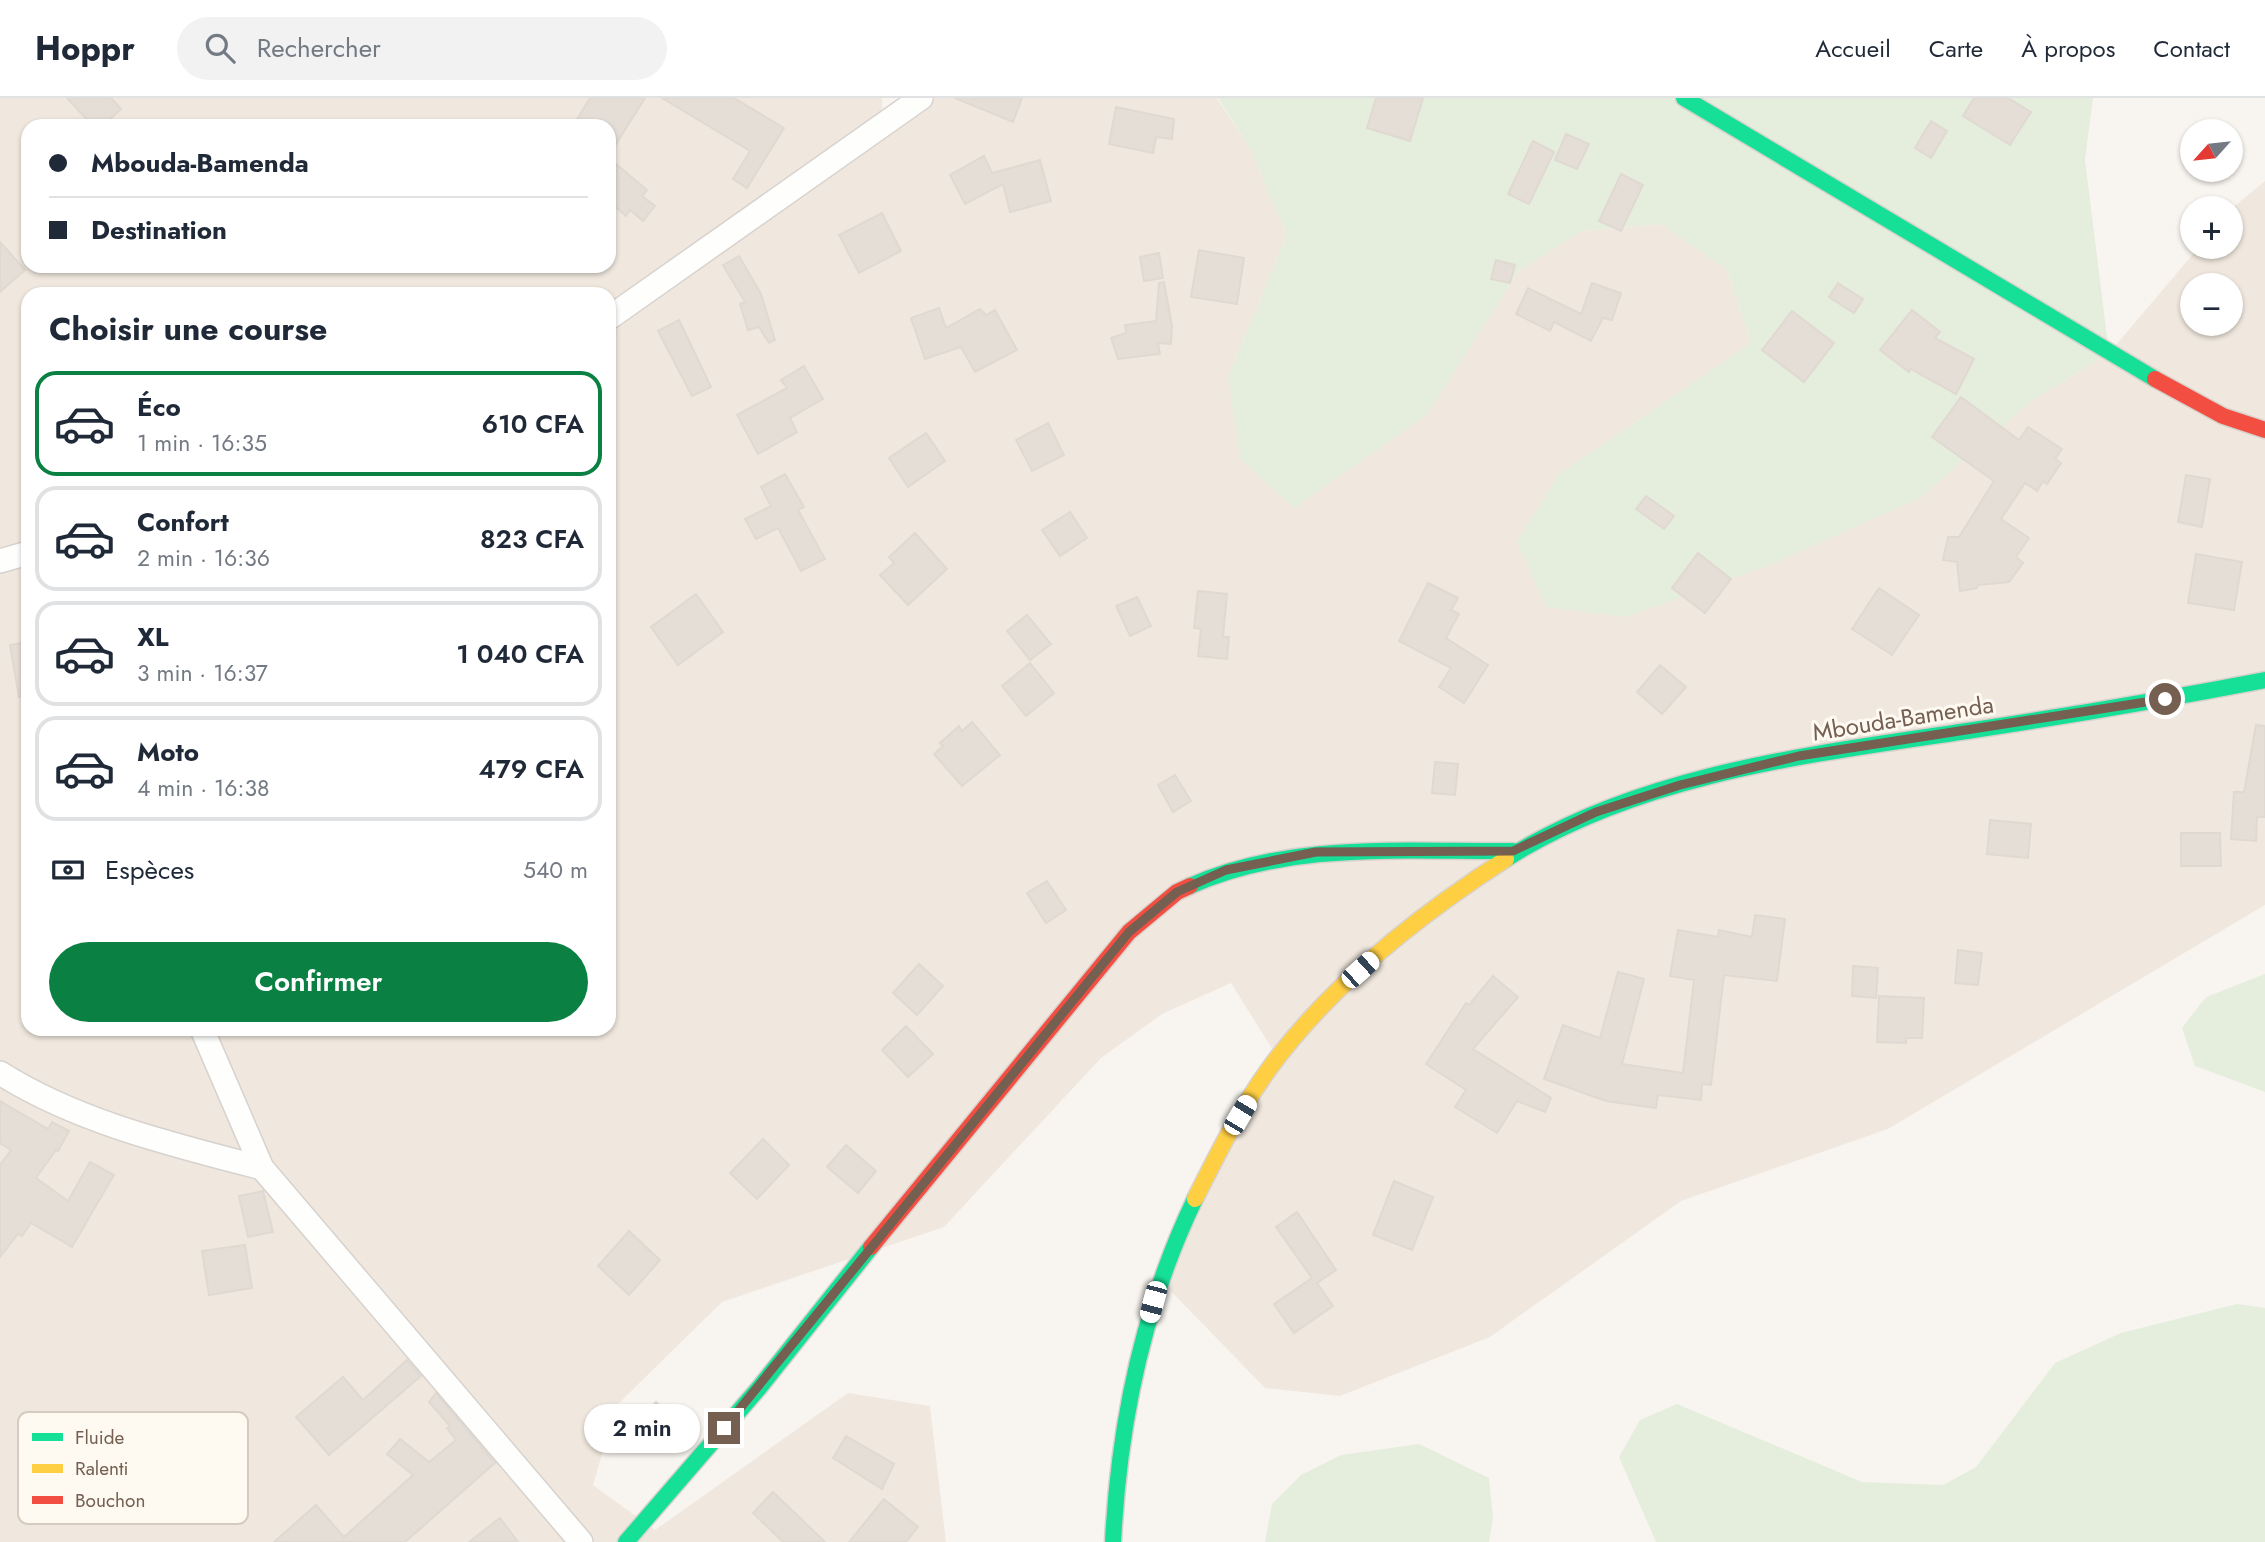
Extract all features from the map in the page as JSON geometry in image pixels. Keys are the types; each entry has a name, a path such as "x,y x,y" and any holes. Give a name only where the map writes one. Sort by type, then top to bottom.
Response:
{"main road":[{"path":"1684,98 2190,400 2223,416 2265,430"},
{"name":"Mbouda-Bamenda","path":"1113,1542 1114,1491 1129,1391 1159,1279 1212,1161 1268,1069 1324,1003 1396,938 1513,851 1596,812 1680,785 1799,756 2116,709 2265,680"},
{"path":"626,1542 767,1378 961,1134 1129,932 1177,892 1226,870 1316,852 1513,851"}],"street":[{"path":"616,313 921,98"},
{"path":"0,561 21,555"},
{"path":"205,1036 262,1168 580,1542"},
{"path":"0,1073 88,1115 161,1140 262,1168"}],"shaded area":[{"path":"0,98 882,98 883,123 921,98 1217,98 1249,147 1287,235 1228,377 1427,415 1518,272 1581,231 1661,224 1727,270 1751,343 1558,475 2032,401 2109,353 2189,259 2243,259 2243,199 2265,181 2265,905 1888,1129 1681,1201 1490,1337 1340,1396 1265,1388 1159,1279 1273,1050 1231,983 1162,1014 1101,1058 944,1227 722,1302 616,1406 593,1485 655,1530 848,1393 930,1406 946,1542 0,1542"}],"green space":[{"path":"1218,98 2093,98 2085,160 2109,353 2032,401 1920,498 1772,564 1627,617 1546,607 1517,542 1558,475 1751,343 1727,270 1661,224 1581,231 1518,272 1427,415 1294,508 1240,459 1228,377 1287,235 1249,147"},
{"path":"2265,974 2265,1092 2195,1066 2182,1028 2206,997"},
{"path":"2237,1304 2265,1308 2265,1542 1656,1542 1619,1457 1640,1420 1677,1404 1862,1482 1943,1485 1976,1467 2055,1363 2121,1333"},
{"path":"1419,1444 1489,1478 1493,1518 1489,1542 1265,1542 1272,1504 1301,1475 1341,1455"}],"building":[{"path":"67,98 111,98 121,109 110,119 86,119"},
{"path":"590,98 645,98 616,144 616,119 577,119"},
{"path":"662,98 734,98 784,128 747,188 733,179 750,151"},
{"path":"955,98 1022,98 1013,122"},
{"path":"1376,98 1423,98 1410,141 1367,128"},
{"path":"1974,98 2008,98 2031,112 2010,145 1963,116"},
{"path":"1116,107 1174,119 1172,139 1156,137 1153,153 1109,144"},
{"path":"1931,121 1947,131 1931,158 1915,148"},
{"path":"1566,134 1589,144 1577,169 1555,160"},
{"path":"1533,141 1554,152 1529,204 1508,194"},
{"path":"984,156 992,173 1040,160 1051,201 1010,212 1003,184 965,204 950,175"},
{"path":"616,164 647,190 642,196 655,206 643,221 630,210 626,216 616,207"},
{"path":"1621,174 1643,185 1621,231 1599,221"},
{"path":"882,213 901,251 859,273 839,235"},
{"path":"0,242 21,266 22,273 0,292"},
{"path":"1199,250 1244,258 1237,304 1191,297"},
{"path":"1159,253 1163,278 1144,281 1140,257"},
{"path":"739,256 761,294 775,340 769,343 759,327 748,330 740,304 745,302 723,265"},
{"path":"1496,260 1515,265 1510,283 1491,279"},
{"path":"1164,282 1172,326 1171,344 1158,343 1160,354 1118,359 1111,338 1126,333 1125,325 1156,321 1159,283"},
{"path":"1592,283 1621,293 1612,320 1603,318 1591,341 1554,322 1550,331 1516,314 1528,288 1581,314"},
{"path":"1838,283 1863,299 1854,313 1829,297"},
{"path":"939,308 946,328 980,309 986,315 995,310 1017,350 975,372 961,347 925,359 911,318"},
{"path":"1912,310 1940,332 1935,338 1974,359 1956,394 1911,369 1909,372 1880,350"},
{"path":"1792,311 1834,343 1804,382 1762,350"},
{"path":"679,320 711,387 692,396 658,331"},
{"path":"804,366 823,399 790,418 797,432 758,454 737,415 787,388 781,380"},
{"path":"1961,397 2019,440 2028,427 2062,449 2055,459 2061,463 2047,484 2043,481 2037,491 2025,483 2001,519 2029,538 2016,557 2023,563 2009,582 1978,585 1977,588 1960,591 1957,562 1943,560 1948,537 1959,537 1994,481 1932,437"},
{"path":"1048,423 1064,455 1032,471 1016,440"},
{"path":"926,433 945,461 908,487 889,458"},
{"path":"785,474 804,507 798,510 825,559 801,571 778,528 756,539 745,519 771,506 761,487"},
{"path":"2186,475 2210,479 2202,527 2178,522"},
{"path":"1646,496 1674,516 1664,529 1636,509"},
{"path":"1070,512 1087,538 1060,556 1042,530"},
{"path":"915,533 947,569 908,605 880,575 894,563 889,557"},
{"path":"1698,553 1731,579 1705,613 1672,588"},
{"path":"2196,554 2242,562 2234,610 2188,603"},
{"path":"1428,583 1458,598 1451,610 1459,614 1446,638 1488,665 1464,703 1439,687 1451,668 1399,641"},
{"path":"1879,588 1919,615 1892,655 1852,629"},
{"path":"1198,591 1227,594 1223,637 1229,637 1227,659 1198,656 1201,629 1194,628"},
{"path":"696,594 723,632 678,665 651,627"},
{"path":"1137,597 1151,626 1130,636 1116,606"},
{"path":"1027,615 1051,644 1030,660 1007,631"},
{"path":"21,643 21,697 19,697 10,645"},
{"path":"1030,663 1054,693 1026,716 1002,686"},
{"path":"1660,665 1686,687 1662,714 1637,692"},
{"path":"972,722 1000,755 962,786 934,754 943,746 940,743 959,726 962,731"},
{"path":"2256,725 2265,726 2265,817 2257,817 2256,841 2231,839 2234,792 2244,792"},
{"path":"1435,762 1458,764 1455,795 1432,793"},
{"path":"1175,775 1191,801 1173,812 1158,785"},
{"path":"1990,820 2031,824 2028,858 1987,854"},
{"path":"2181,833 2220,833 2221,866 2181,866"},
{"path":"1047,881 1066,910 1046,923 1027,893"},
{"path":"1755,915 1785,919 1777,981 1724,975 1711,1085 1702,1084 1701,1100 1658,1095 1656,1108 1606,1101 1544,1079 1563,1025 1600,1038 1618,972 1644,979 1622,1064 1683,1073 1694,980 1670,976 1678,930 1718,937 1719,930 1752,937"},
{"path":"1958,950 1982,953 1978,985 1955,983"},
{"path":"919,964 943,986 917,1015 893,993"},
{"path":"1853,966 1878,968 1876,998 1852,996"},
{"path":"1493,976 1518,997 1473,1049 1551,1098 1545,1112 1517,1101 1497,1133 1455,1107 1466,1090 1426,1064 1466,1003 1469,1005"},
{"path":"1879,996 1924,998 1922,1038 1906,1038 1906,1043 1877,1042"},
{"path":"906,1026 933,1054 908,1077 882,1050"},
{"path":"0,1101 48,1129 52,1122 69,1131 58,1151 56,1150 36,1178 68,1201 90,1162 114,1175 72,1247 31,1223 22,1236 18,1234 0,1257 0,1165 11,1150 0,1143"},
{"path":"763,1139 789,1165 757,1199 730,1173"},
{"path":"846,1145 876,1171 858,1193 827,1167"},
{"path":"1394,1181 1433,1197 1412,1250 1373,1235"},
{"path":"263,1191 273,1232 248,1237 239,1196"},
{"path":"1297,1212 1336,1270 1317,1283 1333,1306 1294,1333 1274,1304 1312,1278 1276,1227"},
{"path":"629,1231 660,1260 629,1295 598,1266"},
{"path":"245,1245 252,1288 209,1295 202,1251"},
{"path":"407,1360 421,1376 329,1455 296,1417 343,1377 363,1400"},
{"path":"436,1393 495,1463 405,1542 274,1542 316,1505 344,1537 413,1475 387,1454 400,1439 429,1462 456,1440 447,1428 450,1426 429,1402"},
{"path":"656,1402 682,1426 664,1446 638,1423"},
{"path":"846,1436 894,1464 882,1489 833,1458"},
{"path":"773,1492 825,1542 783,1542 753,1513"},
{"path":"884,1499 918,1527 906,1542 849,1542"},
{"path":"500,1518 518,1542 469,1542"}],"traffic: fast":[{"path":"1684,98 2155,379"},
{"path":"1506,859 1558,830 1613,806 1729,771 1849,749 2154,701 2265,680"},
{"path":"1190,886 1228,872 1308,855 1390,851 1513,851"},
{"path":"1113,1542 1121,1453 1137,1366 1161,1281 1195,1199"},
{"path":"626,1542 759,1388 871,1247"}],"traffic: slow":[{"path":"1195,1199 1229,1132 1258,1084 1320,1008 1378,953 1409,928 1506,859"}],"traffic: jam":[{"path":"2155,379 2223,416 2265,430"},
{"path":"871,1247 1129,932 1177,892 1190,886"}],"route":[{"path":"724,1428 832,1298 961,1134 1129,932 1177,892 1226,870 1316,852 1513,851 1596,812 1680,785 1799,756 2116,709 2165,699"}]}
